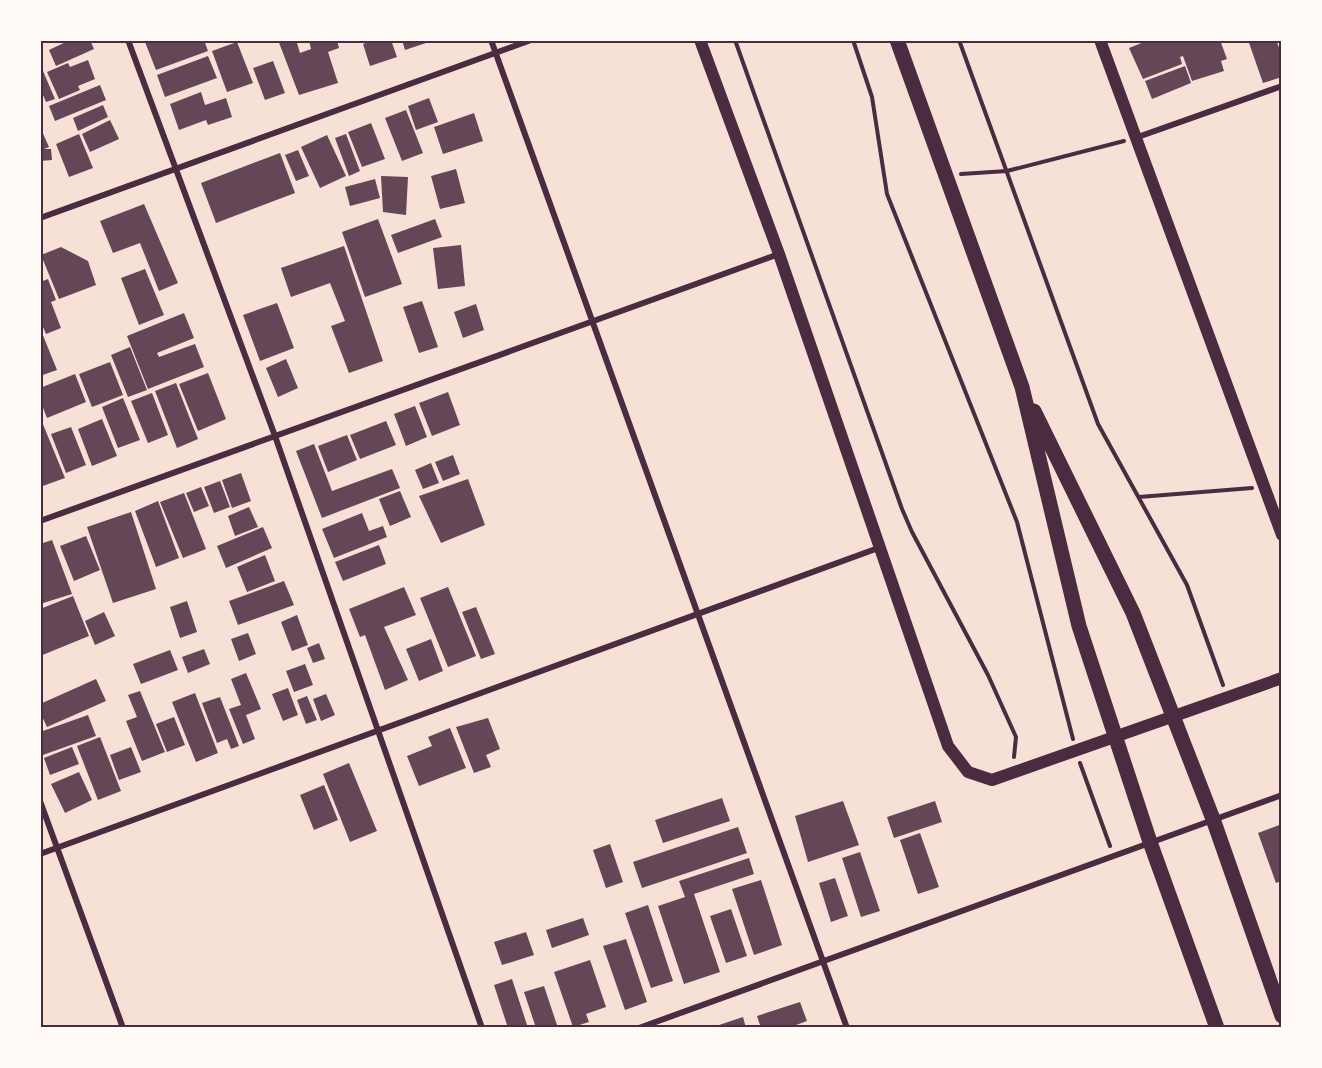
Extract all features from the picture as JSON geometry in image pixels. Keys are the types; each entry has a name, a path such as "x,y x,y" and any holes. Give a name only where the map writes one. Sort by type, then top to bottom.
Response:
{"main road":[{"path":"700,40 779,254 948,746 968,772 992,780 1281,678"},
{"path":"897,40 1022,387 1133,613 1213,819 1281,1016"},
{"path":"1100,40 1281,535"},
{"path":"1022,387 1079,626 1114,738 1217,1028"}],"street":[{"path":"128,40 275,436 482,1028"},
{"path":"491,40 847,1028"},
{"path":"40,218 531,40"},
{"path":"1134,138 1281,86"},
{"path":"40,521 779,254"},
{"path":"40,854 881,547"},
{"path":"639,1028 1281,795"},
{"path":"40,801 123,1028"}],"path":[{"path":"735,40 902,509 988,675 1016,737 1012,773"},
{"path":"853,40 872,97 886,194 1017,522 1076,751 1114,855"},
{"path":"959,40 1098,424 1187,585 1227,697"},
{"path":"946,176 1007,171 1134,138"},
{"path":"1139,497 1264,488"}],"building":[{"path":"70,40 90,40 94,49 56,66 49,50"},
{"path":"149,40 204,40 208,51 156,70 145,42"},
{"path":"278,40 296,40 300,53 311,49 309,40 337,40 339,48 328,52 338,83 299,95"},
{"path":"374,40 391,40 397,57 370,66 363,44"},
{"path":"402,40 432,40 432,41 405,50"},
{"path":"1149,40 1220,40 1227,59 1221,61 1224,71 1192,81 1183,56 1180,57 1182,64 1143,79 1129,48"},
{"path":"1248,40 1276,40 1282,55 1282,77 1263,83"},
{"path":"237,42 253,83 227,92 212,51"},
{"path":"208,56 217,78 165,97 157,75"},
{"path":"88,60 95,79 78,86 80,90 59,99 47,72 68,63 70,67"},
{"path":"273,61 285,93 265,100 253,68"},
{"path":"1185,66 1191,83 1152,99 1145,81"},
{"path":"43,71 55,99 46,102 40,88 40,72"},
{"path":"100,85 106,100 55,121 49,106"},
{"path":"201,92 205,105 226,98 232,117 208,125 206,120 179,130 170,104"},
{"path":"429,98 438,122 416,130 408,106"},
{"path":"103,105 108,117 78,131 73,118"},
{"path":"406,110 423,153 402,161 385,118"},
{"path":"474,113 483,141 443,154 434,127"},
{"path":"110,120 119,139 90,152 82,134"},
{"path":"371,123 385,159 362,167 348,132"},
{"path":"40,127 49,147 44,149 51,149 52,160 40,161"},
{"path":"79,134 93,168 69,177 56,144"},
{"path":"346,134 360,171 349,176 335,138"},
{"path":"327,135 346,176 320,188 301,147"},
{"path":"298,150 309,176 296,181 285,155"},
{"path":"280,153 295,193 216,223 201,183"},
{"path":"456,169 465,203 440,209 431,176"},
{"path":"381,176 408,177 406,215 383,212"},
{"path":"375,179 380,198 350,206 345,187"},
{"path":"144,204 178,283 159,291 140,243 113,253 100,221"},
{"path":"378,219 402,284 365,297 342,232"},
{"path":"435,219 442,237 398,253 391,235"},
{"path":"461,245 465,286 438,289 433,248"},
{"path":"344,246 383,361 349,373 331,326 345,321 330,283 291,297 281,268"},
{"path":"61,247 88,261 96,285 59,299 41,255"},
{"path":"145,269 164,315 139,325 121,278"},
{"path":"48,279 56,300 51,302 61,328 46,334 40,320 40,282"},
{"path":"422,301 438,347 419,353 403,307"},
{"path":"277,303 294,348 260,361 243,315"},
{"path":"476,304 484,330 463,338 454,312"},
{"path":"184,313 194,338 157,353 159,357 195,344 204,367 148,389 127,336"},
{"path":"40,328 57,370 40,376"},
{"path":"130,347 147,390 128,397 111,355"},
{"path":"286,359 298,388 278,397 266,368"},
{"path":"110,362 123,395 92,407 79,374"},
{"path":"208,373 226,419 198,431 179,384"},
{"path":"75,374 86,402 47,418 40,400 40,388"},
{"path":"176,383 198,439 177,448 155,391"},
{"path":"448,392 460,425 432,436 419,403"},
{"path":"152,393 168,435 148,443 131,401"},
{"path":"123,398 140,440 118,448 102,407"},
{"path":"415,406 427,437 406,446 394,414"},
{"path":"40,417 65,478 40,487"},
{"path":"102,419 117,456 92,466 78,429"},
{"path":"386,421 396,445 360,459 350,435"},
{"path":"71,427 86,465 66,473 51,434"},
{"path":"347,435 357,460 328,472 318,446"},
{"path":"314,444 332,491 392,469 400,488 322,518 296,451"},
{"path":"453,455 460,474 443,481 435,462"},
{"path":"431,463 439,483 423,489 415,470"},
{"path":"241,473 251,501 232,508 222,480"},
{"path":"468,479 485,525 441,543 419,496"},
{"path":"220,481 230,507 214,513 204,487"},
{"path":"201,487 209,506 194,512 186,493"},
{"path":"400,491 411,517 390,526 379,499"},
{"path":"184,493 206,549 183,558 160,502"},
{"path":"158,501 179,558 156,567 135,511"},
{"path":"249,507 258,527 235,536 228,516"},
{"path":"131,512 156,589 113,603 87,527"},
{"path":"362,513 369,531 383,526 387,537 334,558 322,529"},
{"path":"263,527 272,548 226,568 217,546"},
{"path":"86,536 100,570 74,581 60,546"},
{"path":"52,540 72,594 40,604 40,544"},
{"path":"379,545 386,564 343,581 335,562"},
{"path":"265,555 275,581 247,592 237,567"},
{"path":"284,581 294,605 238,625 229,601"},
{"path":"404,587 416,615 384,627 408,680 385,690 365,635 360,637 349,609"},
{"path":"448,587 476,656 448,667 420,598"},
{"path":"73,596 89,636 40,656 40,609"},
{"path":"187,601 197,632 180,638 170,607"},
{"path":"476,607 495,654 481,659 462,612"},
{"path":"104,612 115,636 95,645 85,621"},
{"path":"297,615 308,645 292,651 281,622"},
{"path":"248,633 256,654 239,661 231,639"},
{"path":"431,639 443,671 419,681 406,649"},
{"path":"319,643 325,659 313,663 307,648"},
{"path":"204,649 210,664 188,673 182,657"},
{"path":"170,650 178,670 141,684 133,664"},
{"path":"305,664 313,685 294,692 286,671"},
{"path":"246,673 261,709 246,715 255,739 243,744 229,709 241,705 231,679"},
{"path":"96,679 106,701 47,727 40,712 40,704"},
{"path":"288,688 298,715 283,721 272,694"},
{"path":"140,691 165,752 142,761 126,721 137,717 128,695"},
{"path":"195,693 218,753 196,762 172,702"},
{"path":"326,694 335,715 321,721 313,699"},
{"path":"307,696 317,720 306,724 297,700"},
{"path":"220,697 239,746 231,749 227,739 217,743 202,703"},
{"path":"88,715 96,736 40,756 40,732"},
{"path":"174,717 185,745 167,752 156,724"},
{"path":"488,718 500,749 486,755 491,767 474,773 456,727"},
{"path":"450,728 466,768 419,786 407,756 432,746 428,737"},
{"path":"100,737 121,791 98,800 77,746"},
{"path":"72,747 79,764 50,775 44,758"},
{"path":"131,747 141,772 119,780 110,755"},
{"path":"349,763 377,831 350,842 323,774"},
{"path":"79,772 92,800 65,813 51,784"},
{"path":"324,785 338,820 314,830 300,795"},
{"path":"722,798 730,821 663,843 655,820"},
{"path":"843,801 859,845 808,862 795,816"},
{"path":"935,801 942,822 894,838 887,817"},
{"path":"1282,824 1282,881 1276,883 1258,833"},
{"path":"738,827 747,853 642,888 633,862"},
{"path":"920,833 939,887 918,894 900,840"},
{"path":"610,844 623,882 606,888 593,850"},
{"path":"860,852 880,911 861,917 842,858"},
{"path":"749,858 754,874 694,894 720,972 684,984 658,906 685,897 679,881"},
{"path":"835,878 848,916 831,922 819,883"},
{"path":"761,880 782,945 754,955 732,889"},
{"path":"648,905 673,981 651,988 625,913"},
{"path":"731,909 747,956 726,963 710,916"},
{"path":"583,918 589,935 552,948 546,930"},
{"path":"526,932 534,955 502,965 494,942"},
{"path":"626,939 647,1002 625,1010 603,946"},
{"path":"590,960 606,1007 586,1014 589,1022 573,1027 554,972"},
{"path":"512,979 528,1028 508,1028 494,985"},
{"path":"544,986 557,1025 536,1028 524,992"},
{"path":"800,1002 807,1021 788,1028 761,1028 757,1016"},
{"path":"743,1017 746,1028 713,1028 713,1027"}]}
